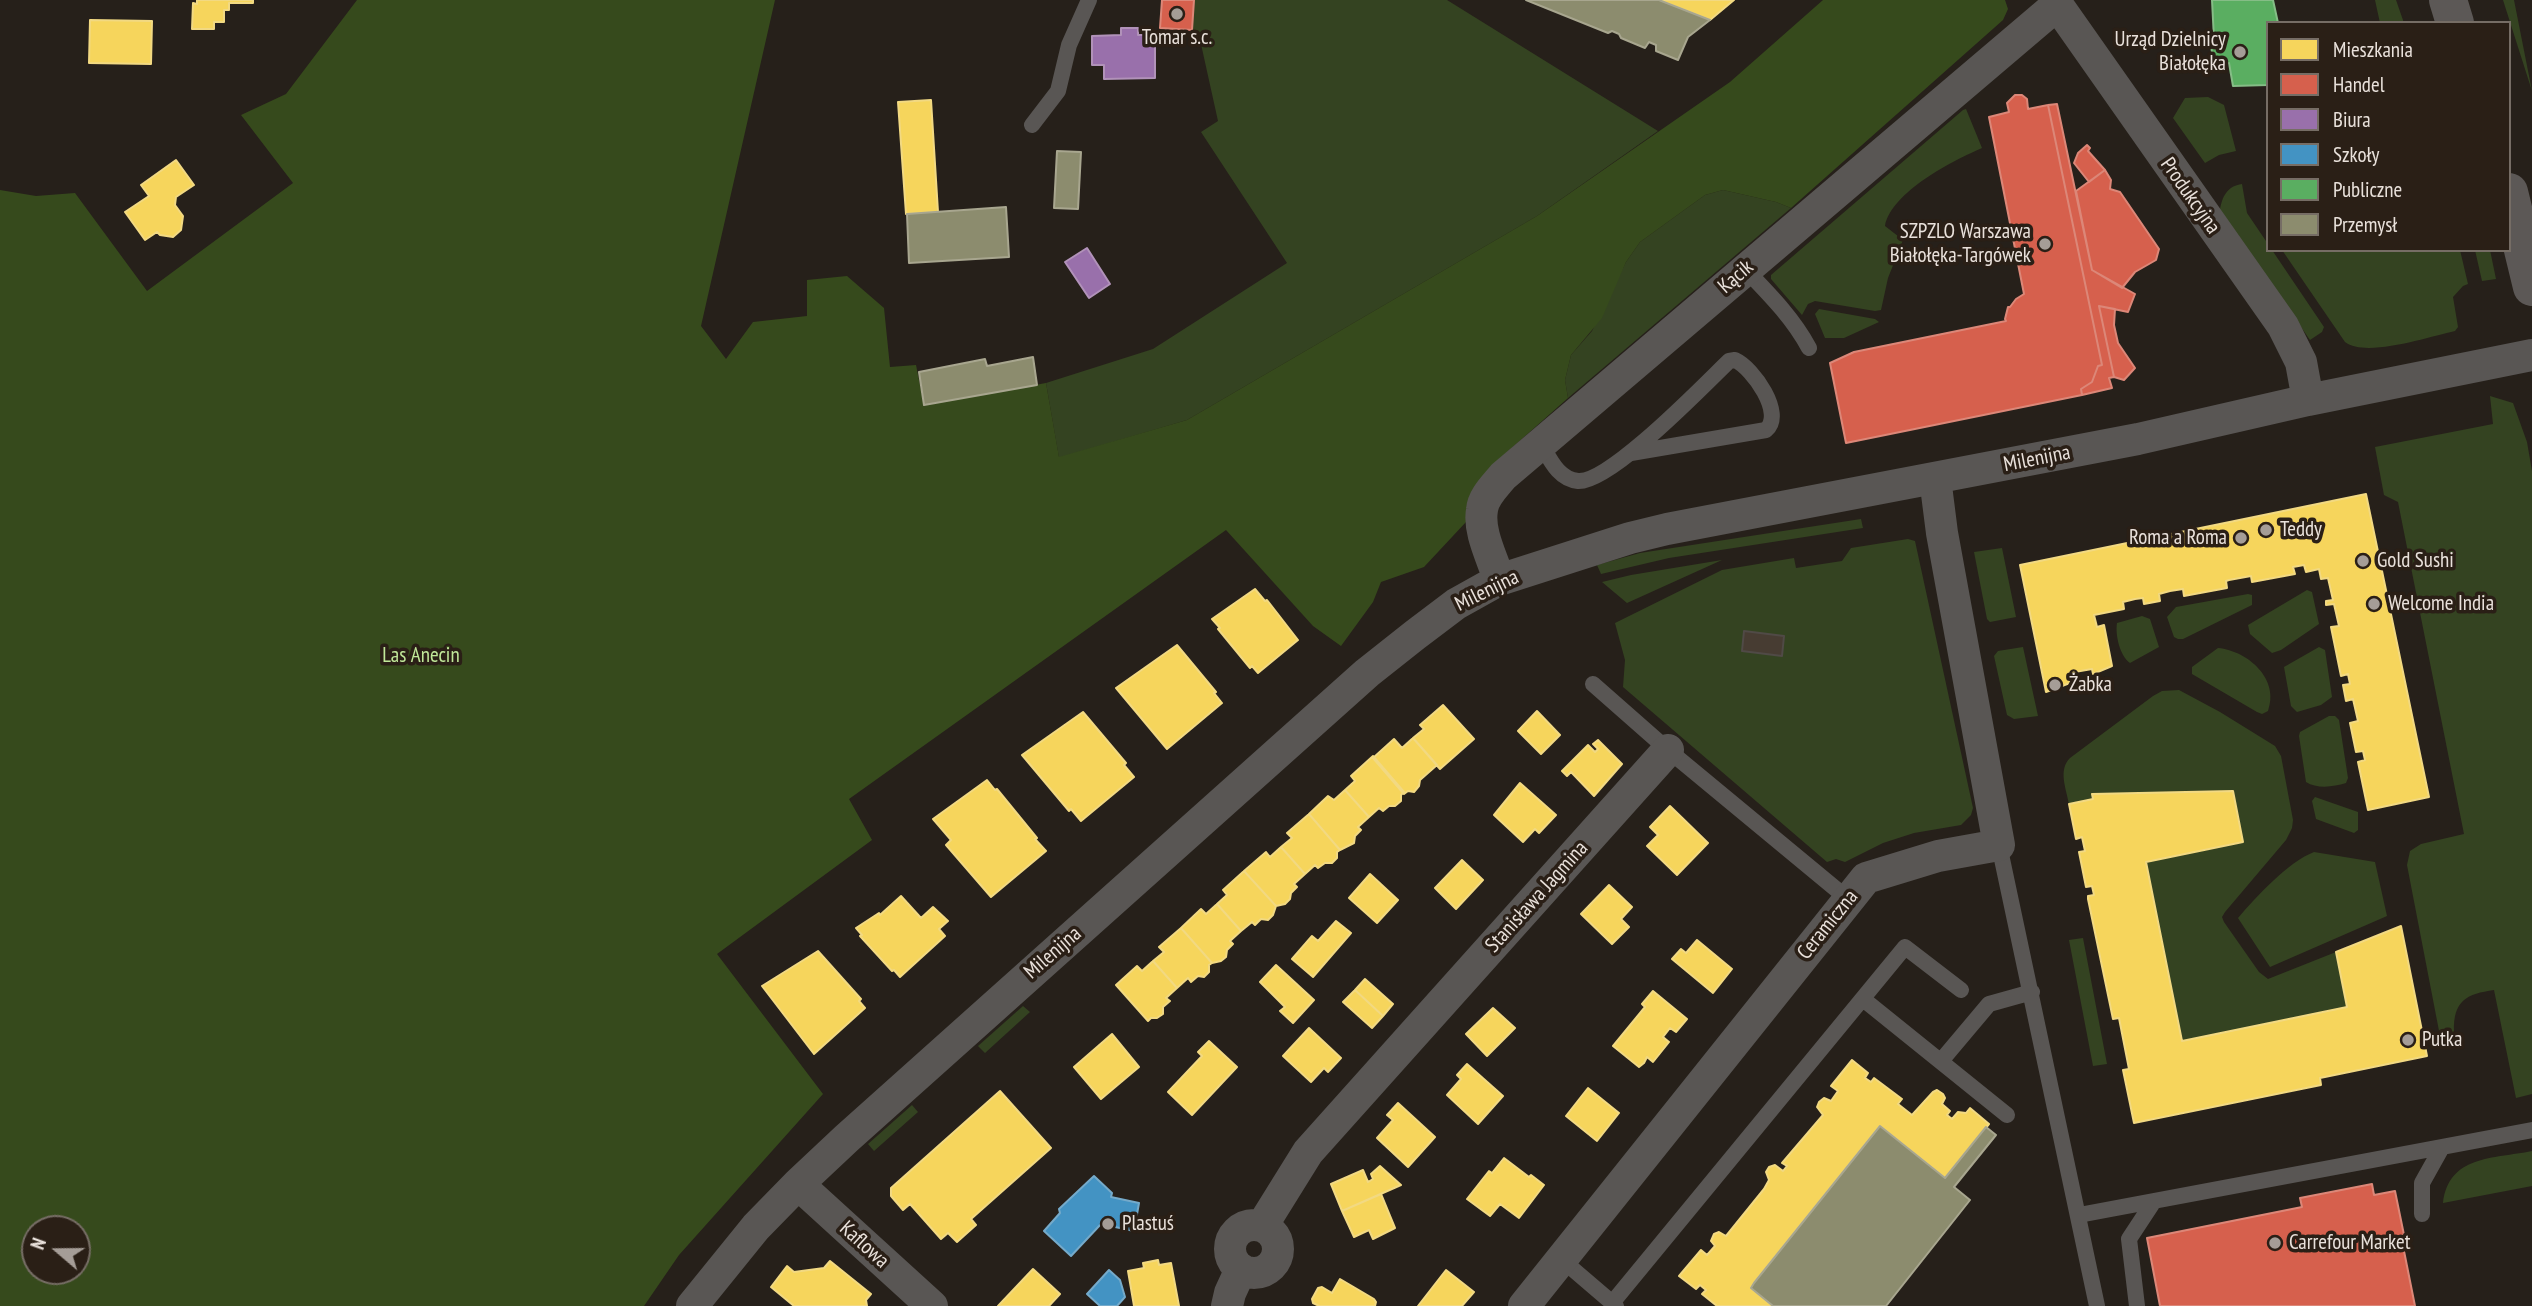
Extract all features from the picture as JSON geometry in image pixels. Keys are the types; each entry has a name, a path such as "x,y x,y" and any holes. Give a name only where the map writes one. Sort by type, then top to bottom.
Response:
{"street":[{"path":"2448,0 2454,21"},
{"name":"Kącik","path":"1499,580 1482,524 1482,509 1486,497 1503,477 2055,2"},
{"name":"Produkcyjna","path":"2055,2 2283,327 2301,362 2308,400"},
{"path":"2511,200 2532,287"},
{"name":"Milenijna","path":"692,1306 746,1238 798,1184 1020,982 1367,673 1456,604 1499,580 1642,535 2138,439 2308,400 2532,355"},
{"path":"1935,478 1945,549 1999,845"},
{"name":"Stanisława Jagmina","path":"1227,1306 1241,1269 1258,1273 1273,1264 1277,1256 1275,1238 1262,1226 1308,1152 1668,750"},
{"name":"Ceramiczna","path":"1524,1306 1866,878 1938,856 1999,845"},
{"name":"Kaflowa","path":"798,1184 932,1306"}],"lane":[{"path":"1032,125 1058,91 1069,45 1089,0"},
{"path":"1745,270 1785,312 1809,348"},
{"path":"1541,444 1559,472 1578,481 1595,477 1631,453 1729,361 1735,360 1747,367 1770,404 1773,418 1766,430 1631,453"},
{"path":"1593,684 1668,750 1848,899"},
{"path":"1999,845 2097,1306"},
{"path":"1562,1259 1614,1304 1905,947 1961,990"},
{"path":"1941,1060 1989,1004 2032,992"},
{"path":"1863,999 2007,1115"},
{"path":"2079,1215 2532,1130"},
{"path":"2422,1214 2422,1182 2441,1149"},
{"path":"2137,1306 2129,1239 2154,1201"}],"green space":[{"name":"Las Anecin","path":"357,0 775,0 701,326 726,359 753,322 807,316 807,280 847,276 884,308 890,367 916,365 924,405 1046,383 1059,457 1187,420 1537,216 1730,82 1823,0 2005,0 2008,9 2003,20 1791,208 1723,190 1705,195 1640,242 1626,262 1602,318 1571,355 1565,380 1568,398 1497,461 1466,522 1424,567 1381,582 1373,602 1341,646 1313,626 1226,530 849,799 872,840 717,954 823,1094 679,1255 644,1306 0,1306 0,190 36,196 75,193 147,291 293,183 241,115 286,94"},
{"path":"1194,0 1447,0 1658,131 1537,216 1187,420 1059,458 1046,383 1153,349 1287,263 1201,132 1218,121 1199,35 1192,30"},
{"path":"2375,0 2396,0 2403,21 2380,21"},
{"path":"2503,0 2514,0 2532,91 2511,21"},
{"path":"2208,97 2224,105 2236,151 2219,155 2205,163 2173,118 2185,98"},
{"path":"1966,109 1982,148 1925,179 1899,201 1890,213 1885,226 1903,240 1888,278 1881,310 1815,301 1808,304 1802,315 1771,279 1771,275"},
{"path":"2242,184 2247,213 2266,241 2266,252 2273,252 2324,327 2322,332 2310,340 2220,210 2226,193"},
{"path":"1723,190 1791,208 1568,398 1565,380 1571,355 1592,331 1626,262 1640,242 1705,195"},
{"path":"2283,252 2460,252 2468,284 2453,297 2458,327 2455,331 2382,347 2367,348 2345,342"},
{"path":"2475,252 2490,252 2496,279 2482,281"},
{"path":"1819,309 1879,322 1844,338 1825,338 1815,314"},
{"path":"2490,396 2513,403 2527,442 2532,471 2532,1094 2516,1098 2494,990 2463,1000 2456,1012 2454,1032 2440,1036 2407,865 2410,851 2421,844 2464,834 2398,502 2384,495 2375,447 2493,424"},
{"path":"1861,519 1863,528 1669,558 1601,574 1597,565 1640,553"},
{"path":"1908,539 1915,541 1973,808 1971,815 1961,825 1914,833 1883,843 1845,862 1836,859 1827,862 1623,687 1625,660 1615,623 1722,570 1794,558 1796,568 1842,561 1851,548"},
{"path":"2002,548 2016,617 1990,622 1987,619 1974,552"},
{"path":"1722,560 1627,603 1602,582 1631,575"},
{"path":"2307,590 2312,592 2319,624 2281,650 2272,653 2250,634 2248,625"},
{"path":"2252,595 2252,605 2183,639 2174,637 2167,617 2176,607"},
{"path":"2142,616 2150,619 2159,647 2130,663 2119,645 2117,623"},
{"path":"2023,647 2038,716 2014,719 2007,715 1994,656 1998,651"},
{"path":"2319,647 2325,650 2332,697 2321,705 2297,712 2291,706 2284,667"},
{"path":"2218,648 2240,655 2259,669 2269,688 2271,699 2268,711 2262,714 2257,712 2192,674 2192,667"},
{"path":"2179,690 2275,746 2281,756 2293,820 2292,828 2286,840 2225,912 2222,917 2224,922 2259,972 2268,979 2336,952 2347,1007 2182,1041 2146,862 2243,842 2233,791 2092,794 2093,799 2069,804 2064,774 2064,768 2070,758 2153,696 2162,691"},
{"path":"2329,716 2335,716 2339,720 2348,778 2346,783 2315,786 2306,782 2299,736 2300,732"},
{"path":"2315,797 2358,812 2358,830 2354,833 2316,819 2312,801"},
{"path":"2314,852 2375,862 2387,916 2270,967 2238,918 2283,872"},
{"path":"2083,938 2107,1064 2093,1066 2069,940"},
{"path":"1023,1006 1030,1012 985,1053 978,1046"},
{"path":"912,1105 918,1112 874,1151 868,1144"},
{"path":"2532,1151 2532,1186 2443,1203 2447,1187 2454,1176 2464,1168 2488,1158"}],"building: Mieszkania":[{"path":"197,0 253,0 253,3 229,3 229,10 224,10 224,22 214,22 214,29 192,29 193,3 197,4"},
{"path":"1659,0 1734,0 1710,20"},
{"path":"90,20 152,21 151,64 89,63"},
{"path":"931,100 938,212 906,214 898,102"},
{"path":"176,160 194,185 176,197 175,205 183,216 181,230 173,237 157,232 145,240 125,212 149,196 141,185"},
{"path":"2366,494 2429,797 2368,810 2358,762 2365,760 2363,751 2356,752 2350,723 2358,721 2353,699 2346,701 2343,685 2350,684 2348,674 2341,676 2331,627 2339,626 2334,604 2326,605 2326,601 2333,600 2328,578 2321,579 2319,569 2306,572 2304,565 2293,567 2295,574 2252,582 2251,576 2229,580 2226,581 2227,588 2184,596 2183,589 2170,591 2159,594 2160,601 2144,604 2143,598 2135,599 2123,602 2124,609 2094,615 2097,627 2104,625 2112,666 2093,674 2092,669 2069,673 2070,683 2046,692 2020,565"},
{"path":"1255,589 1298,640 1258,673 1252,666 1250,668 1212,619"},
{"path":"1177,645 1222,703 1167,749 1116,688"},
{"path":"1443,705 1474,739 1440,769 1413,738 1424,729 1420,725"},
{"path":"1537,711 1560,735 1541,754 1518,731"},
{"path":"1083,712 1126,763 1124,765 1134,777 1081,821 1071,809 1069,811 1022,755"},
{"path":"1413,738 1437,765 1420,780 1414,792 1408,791 1404,794 1373,758 1394,739 1402,748"},
{"path":"1598,740 1622,764 1594,796 1571,772 1567,776 1562,771 1588,745 1595,752 1598,749 1593,744"},
{"path":"1373,756 1404,792 1401,801 1395,806 1389,806 1383,811 1379,808 1369,817 1345,790 1355,781 1351,776"},
{"path":"987,780 1046,851 991,897 946,845 951,840 933,819"},
{"path":"1520,783 1556,815 1539,833 1535,829 1523,842 1494,815"},
{"path":"1345,790 1369,817 1358,827 1361,830 1355,836 1354,843 1340,850 1309,814 1328,796 1334,800"},
{"path":"2233,791 2243,842 2146,862 2182,1041 2347,1007 2336,952 2401,926 2427,1056 2320,1078 2321,1085 2134,1123 2123,1070 2129,1069 2119,1018 2113,1019 2088,899 2088,896 2094,895 2092,886 2086,887 2079,852 2085,851 2082,837 2076,839 2069,804 2093,799 2092,794"},
{"path":"1670,806 1708,843 1677,875 1647,846 1658,835 1650,827"},
{"path":"1309,814 1340,850 1332,863 1325,863 1318,868 1315,865 1305,874 1281,847 1292,838 1287,833"},
{"path":"1281,847 1305,874 1294,884 1297,887 1291,893 1290,899 1285,904 1276,906 1244,871 1266,852 1270,857"},
{"path":"1462,860 1483,880 1456,909 1435,888"},
{"path":"1244,871 1276,906 1268,920 1261,919 1255,925 1252,922 1241,931 1217,904 1227,895 1223,890"},
{"path":"1370,874 1398,900 1377,923 1349,898"},
{"path":"1609,885 1632,907 1621,919 1629,927 1612,944 1581,914"},
{"path":"901,896 921,918 933,907 948,921 939,929 945,936 900,977 860,936 862,935 856,928 879,913 880,915"},
{"path":"1217,904 1241,931 1230,941 1233,944 1227,950 1226,957 1212,963 1181,928 1201,909 1206,914"},
{"path":"1336,921 1351,933 1313,977 1292,959 1312,936 1318,941"},
{"path":"1181,928 1212,963 1204,977 1198,976 1191,982 1188,978 1177,988 1153,961 1164,952 1159,947"},
{"path":"1697,940 1732,969 1713,993 1672,959 1681,949 1686,953"},
{"path":"818,951 861,999 859,1001 865,1008 814,1054 762,986"},
{"path":"1153,961 1177,988 1166,998 1170,1001 1163,1007 1163,1014 1148,1021 1116,985 1137,966 1142,971"},
{"path":"1276,965 1314,1000 1293,1023 1280,1011 1285,1007 1260,982"},
{"path":"1365,979 1393,1004 1383,1016 1355,990"},
{"path":"1355,990 1383,1016 1372,1028 1343,1002"},
{"path":"1653,991 1687,1019 1676,1032 1670,1028 1663,1037 1669,1042 1653,1062 1647,1057 1639,1067 1613,1046 1645,1007 1642,1004"},
{"path":"1493,1008 1515,1028 1487,1056 1466,1034"},
{"path":"1309,1028 1341,1058 1328,1072 1324,1068 1311,1082 1283,1056"},
{"path":"1112,1034 1139,1067 1101,1099 1074,1067"},
{"path":"1209,1041 1237,1067 1192,1115 1168,1092 1202,1056 1198,1052"},
{"path":"1852,1060 1868,1073 1865,1078 1871,1082 1874,1078 1902,1099 1898,1104 1912,1115 1937,1090 1943,1094 1945,1098 1942,1104 1950,1111 1947,1115 1952,1119 1958,1112 1966,1113 1970,1108 1989,1124 1945,1178 1880,1126 1751,1288 1773,1306 1717,1306 1702,1294 1706,1290 1700,1285 1696,1289 1679,1276 1701,1250 1707,1255 1715,1246 1711,1241 1714,1234 1719,1232 1726,1236 1764,1189 1769,1180 1766,1172 1769,1167 1775,1165 1783,1171 1787,1166 1782,1163 1823,1115 1817,1107 1819,1102 1824,1098 1831,1101 1838,1091 1831,1086"},
{"path":"1467,1064 1503,1096 1478,1124 1447,1095 1461,1079 1457,1075"},
{"path":"1588,1088 1619,1113 1597,1141 1566,1116"},
{"path":"1000,1091 1051,1148 971,1219 976,1225 957,1242 948,1233 941,1239 910,1204 903,1210 891,1196 891,1188"},
{"path":"1398,1103 1435,1137 1408,1167 1377,1138 1393,1120 1387,1115"},
{"path":"1504,1158 1544,1185 1519,1218 1500,1204 1490,1216 1467,1199 1489,1171 1492,1173"},
{"path":"1380,1166 1401,1185 1342,1211 1331,1184 1363,1170 1368,1182 1373,1179 1371,1174"},
{"path":"1381,1194 1395,1228 1373,1239 1369,1230 1354,1237 1342,1211"},
{"path":"1158,1260 1159,1265 1171,1263 1179,1306 1134,1306 1128,1271 1144,1268 1143,1263"},
{"path":"830,1261 871,1294 866,1300 867,1306 794,1306 771,1287 787,1266 794,1272 824,1268"},
{"path":"1033,1269 1060,1294 1049,1306 998,1306"},
{"path":"1446,1270 1474,1292 1462,1306 1418,1306"},
{"path":"1340,1279 1374,1299 1375,1306 1319,1306 1313,1303 1312,1299 1318,1288 1322,1287 1332,1293"}],"building: Handel":[{"name":"Tomar s.c.","path":"1162,0 1194,0 1192,30 1160,28"},
{"name":"SZPZLO Warszawa Białołęka-Targówek","path":"2015,95 2022,95 2027,99 2028,109 2048,105 2102,365 2098,366 2092,382 2081,389 2082,395 1846,443 1830,363 1854,352 2006,321 2008,307 2024,294 1989,117 2009,112 2007,103"},
{"path":"2057,104 2092,270 2135,294 2128,312 2099,306 2114,377 2109,378 2112,388 2082,395 2081,389 2092,382 2098,366 2102,365 2048,105"},
{"path":"2087,145 2090,148 2088,151 2105,170 2089,182 2074,163 2078,153"},
{"path":"2105,170 2111,180 2110,189 2120,192 2159,249 2156,260 2135,272 2122,288 2092,270 2076,191"},
{"path":"2099,306 2115,309 2114,325 2118,343 2135,368 2124,380 2114,377"},
{"name":"Carrefour Market","path":"2372,1184 2374,1195 2395,1191 2415,1306 2160,1306 2147,1238 2302,1207 2300,1198"}],"building: Biura":[{"path":"1121,28 1138,28 1138,35 1155,35 1155,78 1104,79 1104,65 1092,65 1092,36 1121,35"},
{"path":"1087,248 1110,284 1089,298 1065,262"}],"building: Szkoły":[{"path":"1094,1176 1112,1193 1111,1197 1139,1203 1134,1231 1101,1224 1071,1256 1044,1231 1060,1213 1059,1209"},
{"path":"1109,1270 1120,1280 1125,1297 1117,1306 1100,1306 1087,1294"}],"building: Publiczne":[{"name":"Urząd Dzielnicy Białołęka","path":"2212,0 2273,0 2278,21 2266,21 2266,85 2233,86 2229,63 2214,63 2210,41 2214,39"}],"building: Przemysł":[{"path":"1526,0 1659,0 1710,20 1688,37 1678,60 1656,51 1656,45 1649,42 1645,48 1621,38 1612,31 1608,33"},
{"path":"1057,151 1081,152 1078,209 1054,208"},
{"path":"1006,207 1009,257 909,263 907,214"},
{"path":"1033,357 1037,385 924,405 919,372 985,359 987,366"},
{"path":"1880,1126 1945,1178 1986,1127 1996,1135 1954,1187 1970,1200 1886,1306 1773,1306 1751,1288"}],"building: Inne":[{"path":"1744,631 1784,636 1782,656 1742,651"}],"place":[{"name":"Tomar s.c.","path":"1177,14"},
{"name":"Urząd Dzielnicy Białołęka","path":"2240,52"},
{"name":"SZPZLO Warszawa Białołęka-Targówek","path":"2045,244"},
{"name":"Teddy","path":"2266,530"},
{"name":"Roma a Roma","path":"2241,538"},
{"name":"Gold Sushi","path":"2363,561"},
{"name":"Welcome India","path":"2374,604"},
{"name":"Żabka","path":"2055,685"},
{"name":"Putka","path":"2408,1040"},
{"name":"Plastuś","path":"1108,1224"},
{"name":"Carrefour Market","path":"2275,1243"}]}
